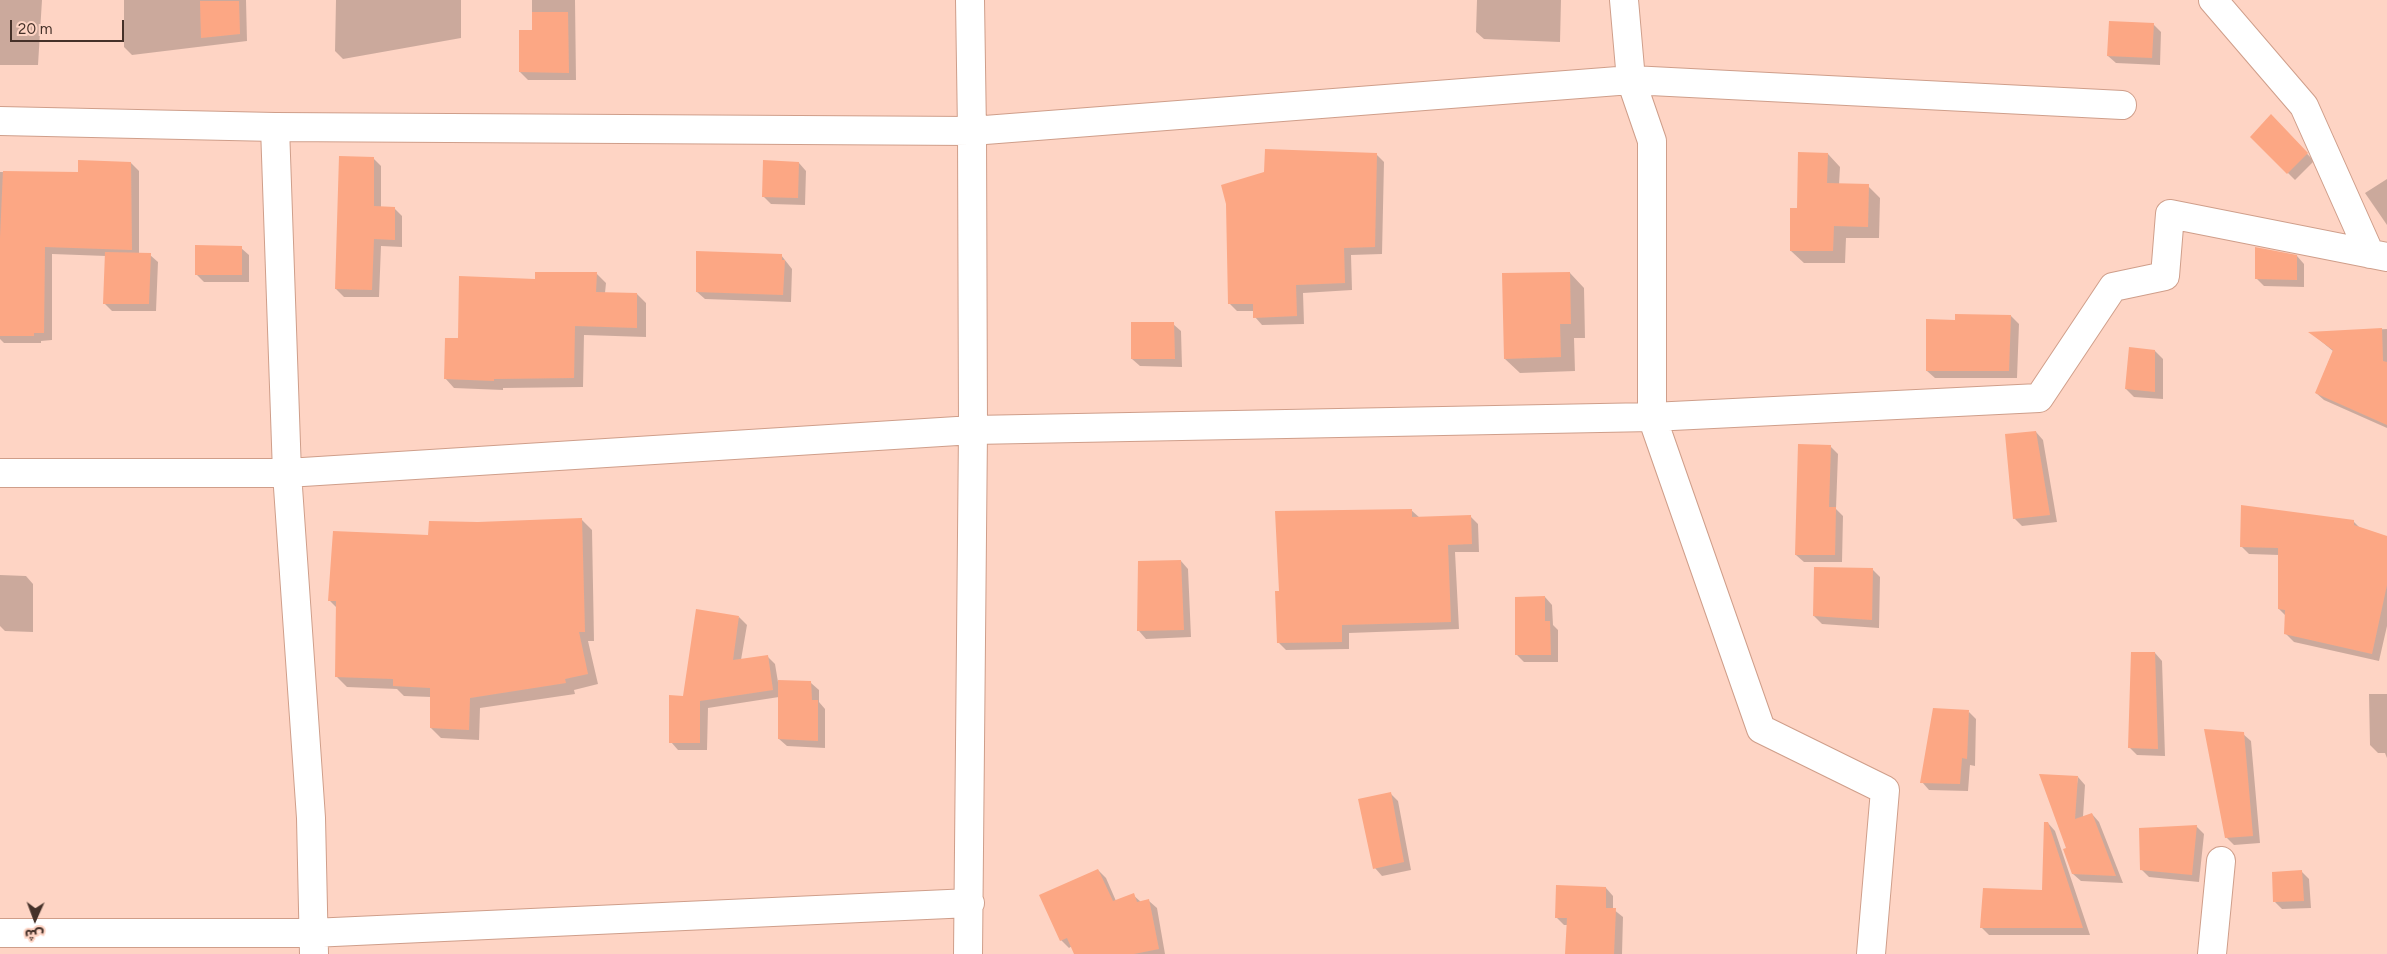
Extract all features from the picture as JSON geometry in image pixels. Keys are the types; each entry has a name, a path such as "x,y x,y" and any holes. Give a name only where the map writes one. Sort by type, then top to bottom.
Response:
{"street":[{"path":"968,954 970,903 973,430 970,0"},
{"path":"1624,0 1631,80 1652,141 1652,417 1761,728 1885,790 1871,954"},
{"path":"2213,0 2304,106 2379,255"},
{"path":"0,122 275,127 972,131 1631,80 2122,105"},
{"path":"275,127 287,473 311,818 313,944"},
{"path":"0,473 287,473 973,430 1652,417 2040,398 2113,286 2165,276 2170,214 2379,255"},
{"path":"2212,954 2221,861"},
{"path":"0,933 313,944 970,903"}],"building":[{"path":"200,1 239,1 240,34 201,38"},
{"path":"532,12 568,12 569,73 519,72 519,30 532,30"},
{"path":"2109,21 2154,23 2152,58 2107,56"},
{"path":"2271,114 2308,153 2287,174 2250,137"},
{"path":"1265,149 1377,153 1375,247 1344,248 1345,283 1296,285 1297,316 1253,318 1253,304 1228,304 1226,204 1221,185 1264,172"},
{"path":"1798,152 1828,153 1827,183 1869,184 1868,227 1834,226 1833,251 1790,251 1790,208 1797,208"},
{"path":"339,156 374,157 374,206 395,207 395,240 374,239 372,290 335,289"},
{"path":"78,160 131,162 132,250 45,247 44,333 34,333 34,336 0,336 0,238 3,171 78,172"},
{"path":"763,160 799,162 798,198 762,197"},
{"path":"195,245 242,246 242,275 195,275"},
{"path":"2255,247 2297,255 2297,280 2255,279"},
{"path":"696,251 782,254 782,260 785,260 783,295 696,292"},
{"path":"105,252 151,253 149,304 103,304"},
{"path":"535,272 597,272 596,292 637,293 637,328 575,326 574,378 494,379 494,381 444,379 445,338 458,338 459,276 535,279"},
{"path":"1570,272 1571,324 1560,324 1561,357 1504,359 1502,273"},
{"path":"1955,314 2011,315 2009,371 1926,371 1926,319 1955,320"},
{"path":"1131,322 1174,322 1175,359 1131,359"},
{"path":"2382,328 2383,361 2387,362 2387,425 2315,393 2333,350 2308,332"},
{"path":"2129,347 2155,350 2155,392 2125,389"},
{"path":"2036,431 2050,515 2013,519 2005,434"},
{"path":"1798,444 1831,445 1829,507 1836,507 1835,555 1795,555"},
{"path":"2241,505 2354,520 2354,525 2387,536 2387,585 2372,654 2284,634 2285,610 2278,609 2278,548 2240,547"},
{"path":"1412,509 1412,517 1471,515 1472,544 1448,545 1451,622 1342,625 1342,642 1277,643 1275,591 1279,591 1275,511"},
{"path":"582,518 585,632 579,632 588,674 565,679 566,683 470,698 469,730 430,728 430,688 393,686 393,679 335,677 336,601 328,601 333,531 428,535 429,521 478,522"},
{"path":"1181,560 1184,630 1137,631 1138,561"},
{"path":"1814,567 1873,568 1872,620 1813,616"},
{"path":"1545,596 1545,621 1550,621 1551,655 1515,655 1515,597"},
{"path":"696,609 739,616 733,660 768,655 773,690 700,701 700,743 669,743 669,695 683,696"},
{"path":"2131,652 2155,652 2158,749 2128,748"},
{"path":"778,680 811,681 812,700 818,700 818,741 778,739"},
{"path":"1933,708 1969,710 1967,759 1962,758 1960,784 1920,783"},
{"path":"2204,729 2244,732 2253,836 2225,838"},
{"path":"2039,774 2078,776 2075,819 2092,813 2116,876 2072,874 2063,849 2066,848"},
{"path":"1391,792 1404,862 1373,869 1358,799"},
{"path":"2044,822 2048,822 2083,928 1980,928 1983,888 2042,890"},
{"path":"2197,825 2192,875 2140,870 2139,828"},
{"path":"1098,869 1113,901 1134,893 1137,902 1149,899 1159,949 1134,954 1074,954 1067,938 1060,941 1039,895"},
{"path":"2302,870 2304,901 2273,902 2272,872"},
{"path":"1556,885 1606,887 1606,908 1616,908 1614,954 1565,954 1567,918 1555,918"}]}
